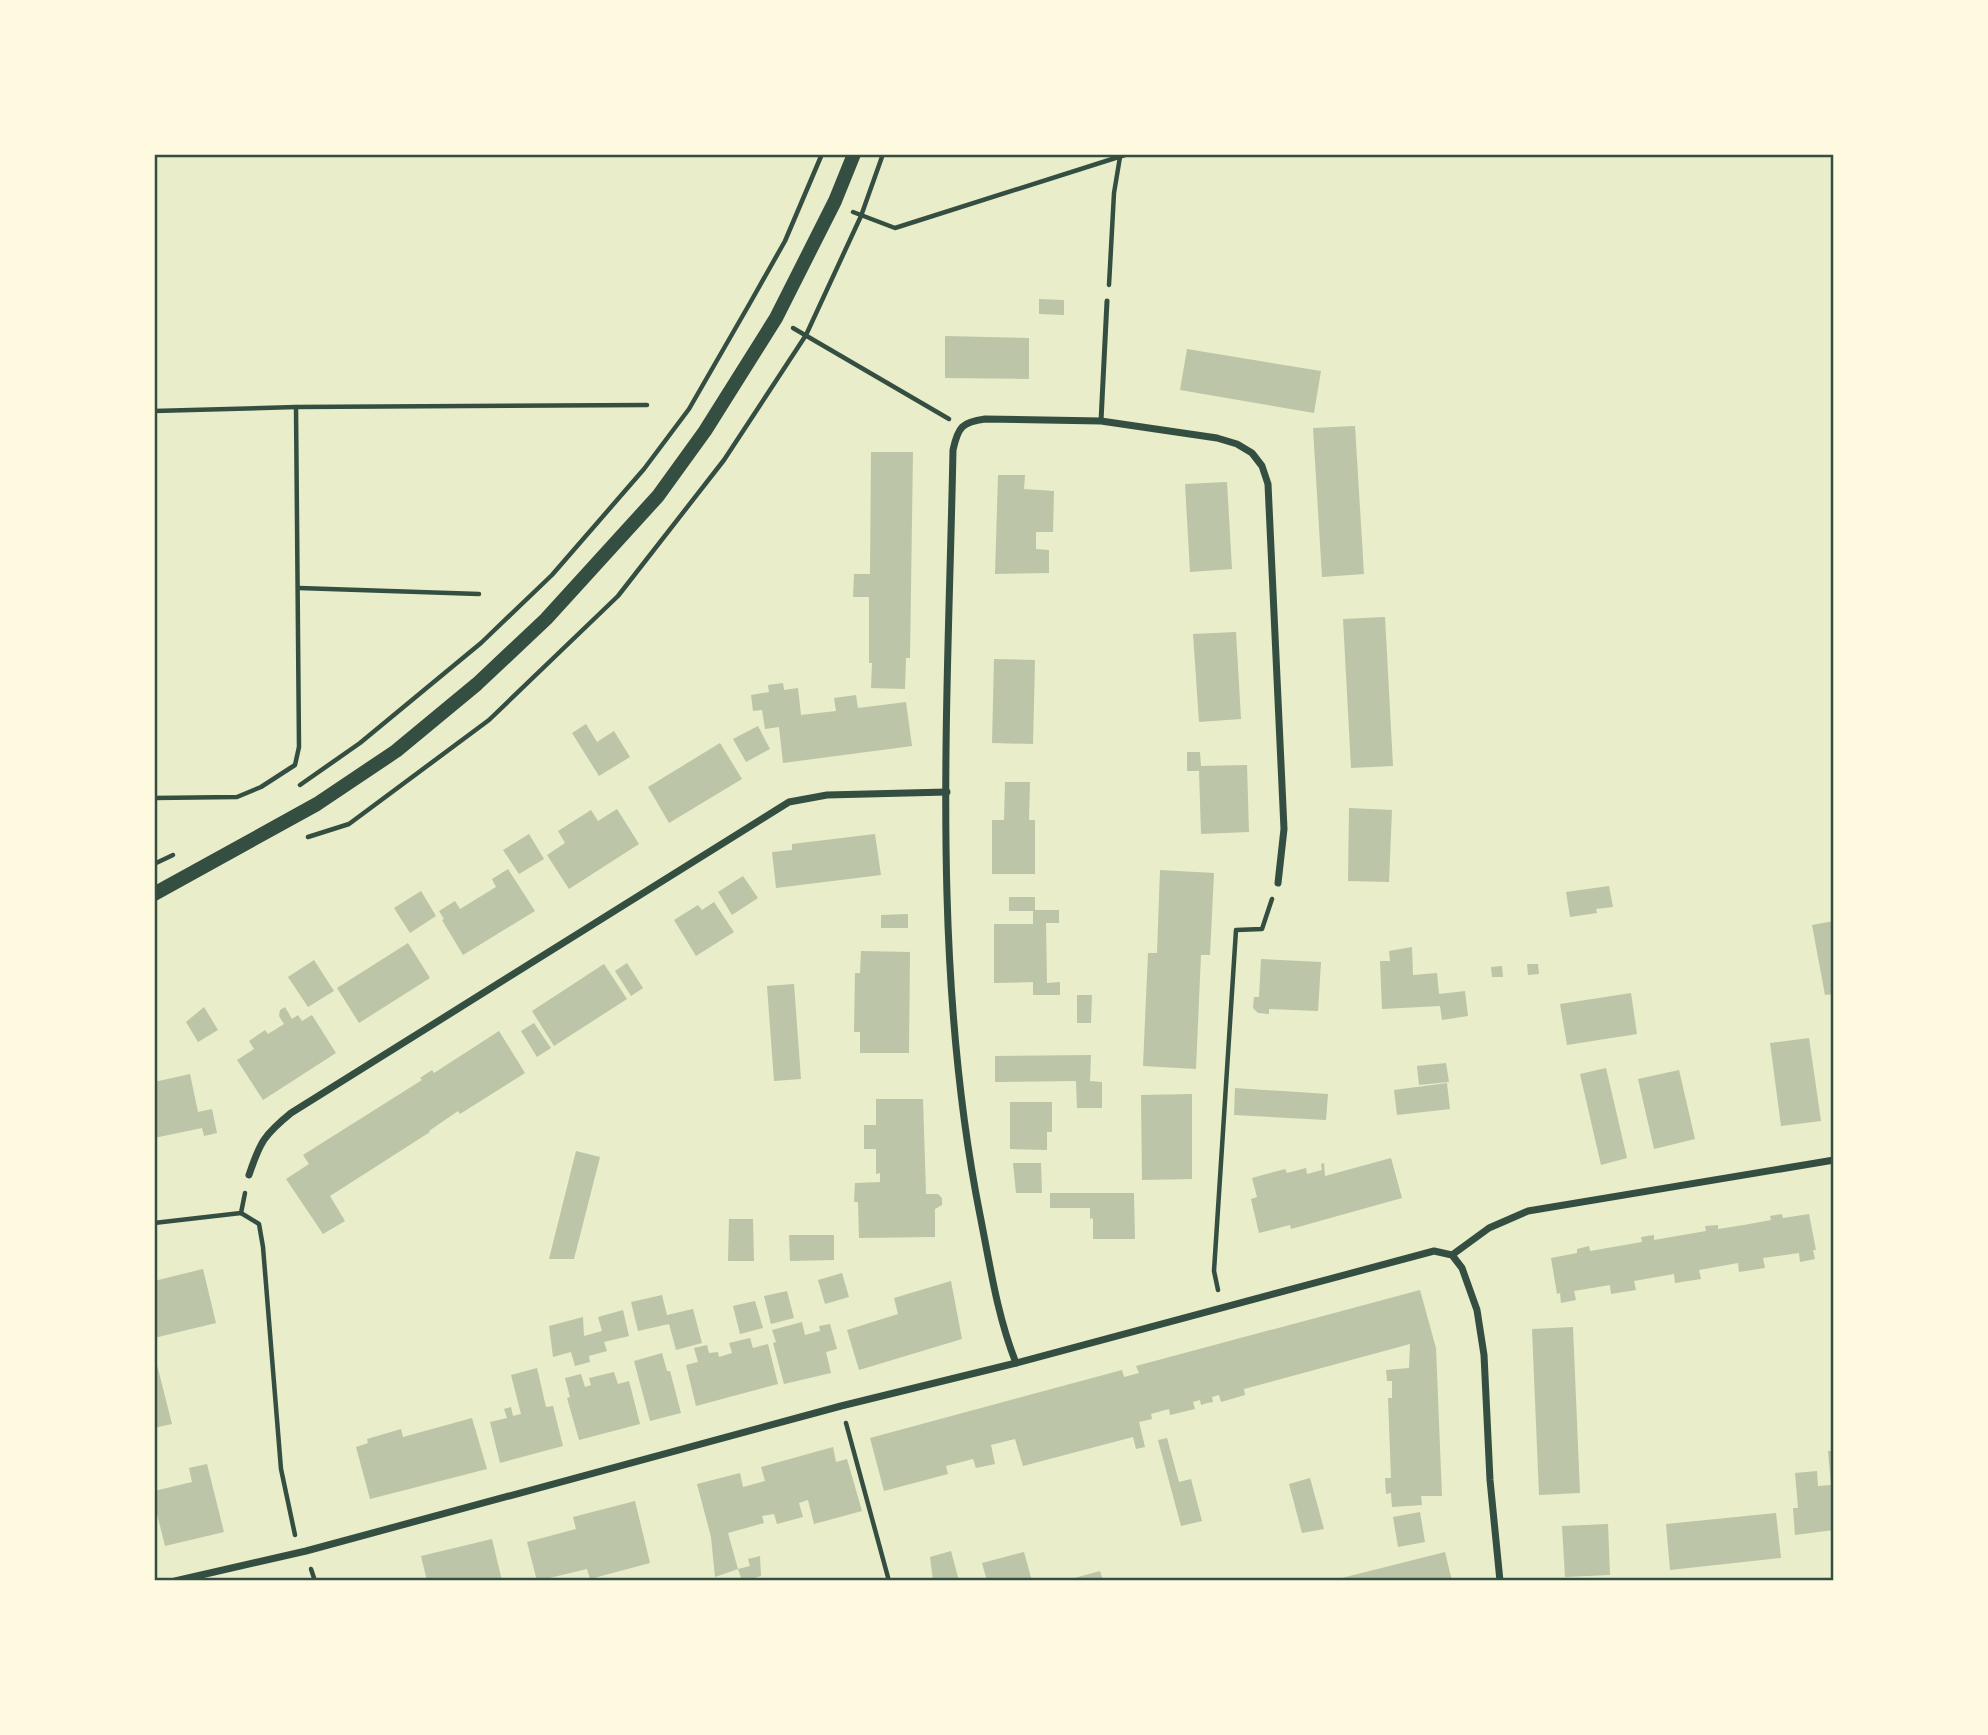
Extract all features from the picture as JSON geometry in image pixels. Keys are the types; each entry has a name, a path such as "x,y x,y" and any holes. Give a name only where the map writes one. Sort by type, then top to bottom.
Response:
{"main road":[{"path":"154,894 317,804 396,751 477,684 546,619 657,496 705,431 776,318 835,201 855,154"}],"street":[{"path":"1016,1363 1002,1327 970,1165 949,942 947,792 953,450 961,426 985,419 1101,421 1217,438 1237,444 1252,453 1262,466 1268,484 1284,829 1278,883"},
{"path":"249,1175 260,1143 270,1130 291,1113 789,802 827,795 947,792"},
{"path":"1452,1255 1489,1228 1528,1211 1834,1160"},
{"path":"175,1581 298,1553 841,1406 1016,1363 1434,1251 1452,1255 1462,1268 1477,1310 1484,1356 1490,1480 1500,1581"}],"lane":[{"path":"1101,421 1107,302"}],"path":[{"path":"292,790 360,743 471,652 552,575 621,496 689,409 785,241 822,154"},
{"path":"835,201 861,216 895,228 1128,154"},
{"path":"1107,302 1114,192 1120,157"},
{"path":"750,303 961,426"},
{"path":"154,411 296,407 647,405"},
{"path":"154,798 237,797 261,788 295,765 299,747 296,407"},
{"path":"299,588 479,594"},
{"path":"154,864 175,854"},
{"path":"1221,1308 1214,1270 1236,930 1262,929 1278,883"},
{"path":"241,1213 249,1175"},
{"path":"154,1223 241,1213 259,1224 281,1469 298,1553"},
{"path":"841,1406 890,1581"}],"building":[{"path":"1039,299 1064,300 1064,315 1039,314"},
{"path":"945,336 1029,338 1029,379 945,378"},
{"path":"1187,349 1321,371 1314,413 1180,390"},
{"path":"1355,426 1364,574 1322,577 1313,428"},
{"path":"871,452 913,452 910,658 906,658 905,689 871,688 869,597 853,597 854,574 870,574"},
{"path":"998,475 1025,475 1024,489 1054,491 1053,532 1036,532 1036,549 1049,550 1049,573 995,574"},
{"path":"1227,482 1232,569 1190,572 1185,484"},
{"path":"1385,617 1393,766 1351,768 1343,619"},
{"path":"1236,632 1241,719 1199,722 1193,634"},
{"path":"994,659 1035,660 1033,744 992,743"},
{"path":"783,683 784,690 798,688 801,715 836,711 834,698 856,695 858,708 906,702 912,746 783,763 779,727 765,729 762,710 753,711 751,695 769,692 768,685"},
{"path":"586,724 597,742 614,731 630,757 599,776 572,733"},
{"path":"758,726 770,749 746,762 733,739"},
{"path":"720,743 742,779 669,823 648,787"},
{"path":"1187,752 1200,752 1201,766 1247,765 1249,832 1201,834 1199,771 1187,771"},
{"path":"1005,782 1030,782 1029,820 1035,820 1035,874 992,874 992,820 1004,820"},
{"path":"1349,808 1392,810 1389,882 1348,881"},
{"path":"617,809 639,844 569,889 547,855 565,843 558,831 591,810 598,821"},
{"path":"529,834 544,859 519,874 503,850"},
{"path":"875,834 881,875 776,888 772,852 792,850 792,844"},
{"path":"508,869 535,911 463,955 439,911 455,901 460,909 496,887 492,879"},
{"path":"1160,870 1214,873 1210,955 1201,955 1196,1069 1143,1066 1148,953 1157,953"},
{"path":"743,876 758,898 732,915 718,892"},
{"path":"1609,886 1613,907 1596,909 1597,913 1570,917 1566,892"},
{"path":"421,891 436,916 410,933 394,908"},
{"path":"1009,897 1035,897 1035,910 1059,910 1059,923 1046,923 1047,983 1060,982 1060,995 1033,995 1033,982 994,983 994,924 1033,924 1033,911 1009,911"},
{"path":"714,902 734,932 696,956 674,920 698,905 702,910"},
{"path":"908,914 908,928 881,928 881,915"},
{"path":"1834,921 1834,994 1825,995 1812,925"},
{"path":"408,943 430,978 359,1023 337,988"},
{"path":"1412,947 1413,975 1437,973 1439,994 1465,991 1468,1016 1442,1020 1440,1006 1382,1009 1380,961 1390,961 1389,951"},
{"path":"861,951 910,952 909,1053 860,1053 860,1032 854,1032 855,973 860,973"},
{"path":"1261,959 1321,962 1318,1011 1269,1009 1269,1014 1258,1013 1253,1008 1254,997 1259,997"},
{"path":"314,960 334,991 308,1007 288,977"},
{"path":"627,963 643,988 631,996 615,971"},
{"path":"604,964 627,999 554,1046 532,1011"},
{"path":"1527,964 1538,964 1539,974 1528,975"},
{"path":"1502,966 1503,977 1492,977 1491,967"},
{"path":"794,984 801,1079 774,1081 767,986"},
{"path":"1631,993 1637,1034 1567,1045 1560,1004"},
{"path":"1077,995 1092,995 1091,1023 1077,1023"},
{"path":"204,1007 218,1030 198,1042 186,1022"},
{"path":"285,1007 292,1019 298,1015 302,1021 312,1015 336,1053 263,1100 237,1060 254,1049 249,1041 265,1030 268,1034 284,1024 279,1016 280,1010"},
{"path":"534,1023 551,1048 537,1057 521,1031"},
{"path":"499,1031 525,1073 460,1114 458,1111 330,1196 345,1221 323,1234 286,1179 309,1164 303,1155 422,1080 420,1078 432,1070 434,1073"},
{"path":"1809,1038 1821,1121 1781,1126 1770,1043"},
{"path":"1091,1055 1090,1081 1102,1082 1102,1108 1077,1108 1076,1081 995,1082 995,1056"},
{"path":"1446,1063 1449,1082 1419,1085 1417,1066"},
{"path":"1606,1068 1627,1158 1601,1165 1580,1074"},
{"path":"1679,1070 1695,1139 1654,1149 1638,1079"},
{"path":"190,1074 198,1112 212,1109 217,1133 204,1136 202,1128 154,1138 154,1082"},
{"path":"1447,1083 1450,1109 1397,1115 1394,1090"},
{"path":"1235,1088 1328,1094 1326,1120 1234,1115"},
{"path":"1192,1094 1192,1179 1142,1180 1141,1095"},
{"path":"876,1099 923,1099 926,1194 938,1194 942,1198 942,1205 935,1209 935,1237 859,1238 858,1202 854,1202 855,1183 880,1182 880,1173 876,1174 876,1149 864,1149 864,1125 876,1125"},
{"path":"1010,1102 1052,1102 1052,1132 1047,1132 1047,1150 1010,1149"},
{"path":"576,1151 600,1157 574,1259 549,1259"},
{"path":"1391,1158 1402,1198 1291,1229 1290,1225 1259,1233 1251,1199 1257,1197 1252,1178 1285,1169 1287,1173 1306,1168 1307,1174 1322,1170 1321,1164 1324,1163 1325,1176"},
{"path":"1013,1163 1041,1163 1042,1193 1016,1193"},
{"path":"1050,1193 1134,1193 1135,1239 1093,1239 1090,1208 1050,1208"},
{"path":"1782,1214 1783,1218 1809,1214 1816,1250 1813,1250 1815,1259 1800,1262 1799,1253 1763,1258 1765,1268 1739,1272 1738,1263 1699,1270 1701,1279 1675,1283 1674,1274 1634,1281 1636,1290 1611,1294 1610,1285 1574,1291 1576,1300 1561,1303 1560,1293 1557,1294 1551,1258 1577,1253 1577,1249 1589,1246 1590,1251 1642,1242 1641,1237 1654,1235 1654,1240 1706,1231 1705,1226 1718,1225 1718,1229 1771,1220 1770,1216"},
{"path":"729,1219 753,1219 754,1261 728,1261"},
{"path":"789,1235 834,1235 834,1260 790,1261"},
{"path":"203,1269 216,1323 154,1338 154,1281"},
{"path":"842,1273 849,1297 825,1304 818,1280"},
{"path":"951,1281 962,1339 859,1370 847,1330 898,1314 894,1298"},
{"path":"1420,1290 1436,1348 1442,1496 1421,1496 1422,1505 1392,1507 1391,1493 1386,1494 1385,1478 1391,1478 1388,1398 1392,1398 1392,1381 1387,1381 1386,1370 1409,1368 1410,1344 1244,1389 1245,1395 1221,1402 1219,1395 1212,1397 1213,1402 1201,1405 1200,1400 1193,1402 1195,1409 1170,1415 1169,1409 1151,1414 1152,1419 1139,1422 1145,1447 1136,1449 1133,1437 1023,1466 1015,1439 991,1445 995,1464 976,1468 973,1459 946,1466 948,1474 884,1491 870,1438 1122,1370 1124,1377 1139,1373 1136,1366"},
{"path":"787,1291 794,1318 771,1324 764,1296"},
{"path":"662,1295 667,1315 693,1309 702,1343 676,1350 669,1324 638,1331 631,1302"},
{"path":"755,1301 763,1328 740,1334 733,1306"},
{"path":"623,1310 629,1336 604,1342 607,1351 589,1356 590,1362 575,1366 571,1352 553,1357 549,1326 583,1317 584,1336 602,1331 598,1317"},
{"path":"802,1322 805,1335 820,1331 819,1326 830,1324 837,1349 826,1352 831,1373 784,1384 772,1330"},
{"path":"1573,1327 1580,1493 1539,1495 1532,1329"},
{"path":"750,1338 753,1348 768,1344 778,1384 696,1406 686,1365 698,1362 694,1348 707,1345 709,1353 718,1352 719,1357 732,1353 729,1343"},
{"path":"154,1353 172,1424 154,1428"},
{"path":"662,1353 667,1371 670,1371 681,1413 650,1421 634,1361"},
{"path":"537,1368 546,1407 553,1406 563,1446 500,1463 490,1422 507,1418 504,1409 511,1407 513,1416 521,1414 511,1375"},
{"path":"614,1372 618,1384 629,1381 640,1424 579,1440 567,1398 570,1397 565,1378 581,1374 585,1387 591,1385 589,1378"},
{"path":"472,1418 487,1469 370,1499 356,1447 368,1443 367,1439 401,1429 403,1437"},
{"path":"1167,1438 1179,1482 1191,1479 1202,1521 1181,1526 1158,1440"},
{"path":"833,1447 836,1462 847,1459 862,1511 814,1524 808,1500 799,1503 803,1517 777,1524 774,1514 762,1516 764,1523 728,1533 738,1569 715,1577 711,1537 697,1484 740,1473 743,1487 765,1481 761,1467"},
{"path":"1828,1451 1834,1451 1834,1530 1795,1535 1793,1508 1798,1508 1795,1473 1817,1471 1818,1486 1831,1485"},
{"path":"207,1464 224,1532 165,1546 154,1502 154,1491 192,1482 189,1468"},
{"path":"1310,1478 1324,1529 1302,1533 1289,1484"},
{"path":"635,1501 650,1563 590,1579 587,1569 537,1581 527,1542 576,1529 573,1517"},
{"path":"1420,1512 1425,1542 1398,1547 1393,1517"},
{"path":"1776,1513 1781,1558 1670,1570 1666,1524"},
{"path":"1608,1524 1610,1575 1565,1577 1562,1526"},
{"path":"492,1539 502,1581 427,1581 421,1556"},
{"path":"951,1551 959,1581 933,1581 930,1557"},
{"path":"1024,1552 1032,1581 987,1581 982,1563"},
{"path":"1445,1552 1452,1581 1334,1581 1334,1580"},
{"path":"760,1556 761,1576 754,1578 755,1581 742,1581 738,1569 750,1566 748,1559"},
{"path":"1100,1571 1103,1581 1067,1581 1067,1580"}]}
